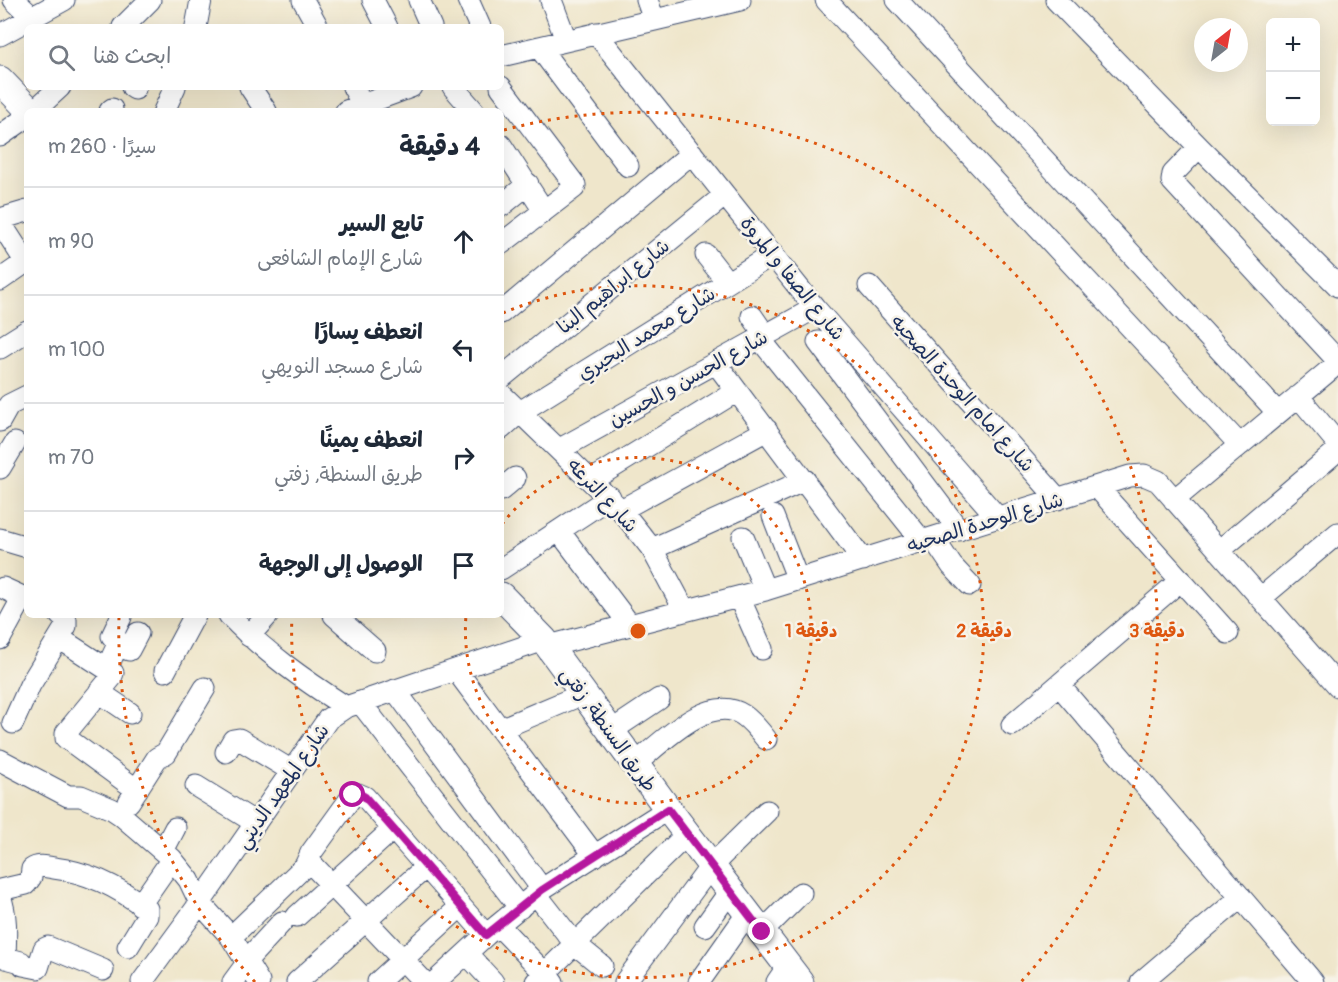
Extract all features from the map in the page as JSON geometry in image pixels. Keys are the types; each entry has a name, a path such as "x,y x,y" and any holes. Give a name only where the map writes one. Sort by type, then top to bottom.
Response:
{"main road":[{"path":"0,80 29,108"},
{"name":"طريق السنطة, زفتي","path":"504,599 547,643 754,923 788,977"}],"street":[{"path":"14,0 32,17"},
{"path":"0,35 64,0"},
{"path":"126,24 150,0"},
{"path":"197,24 201,0"},
{"path":"303,0 316,24"},
{"path":"373,0 385,24"},
{"path":"419,0 430,24"},
{"path":"468,0 479,24"},
{"path":"551,0 566,40"},
{"path":"504,55 596,33 651,10 740,0"},
{"path":"826,0 1240,445"},
{"path":"897,0 1278,413"},
{"path":"1056,0 1338,286"},
{"name":"شارع الصفا و المروة","path":"596,33 815,308 998,518"},
{"path":"539,47 628,166"},
{"path":"36,108 56,90"},
{"path":"165,108 174,90"},
{"path":"252,90 264,108"},
{"path":"354,101 399,90"},
{"path":"456,90 471,108"},
{"path":"503,90 575,184 574,188 504,242"},
{"path":"0,136 24,119"},
{"path":"1174,500 1338,362 1172,181 1173,174 1199,147"},
{"path":"504,149 544,211"},
{"path":"504,310 692,153"},
{"path":"504,204 528,184"},
{"name":"شارع ابراهيم البنا","path":"504,376 725,195"},
{"path":"24,212 0,221 24,260"},
{"name":"شارع محمد البحيري","path":"504,426 520,412 773,254"},
{"path":"706,255 727,282"},
{"path":"0,280 24,264"},
{"name":"شارع امام الوحدة الصحيه","path":"869,286 1058,499"},
{"name":"شارع الحسن و الحسين","path":"560,449 815,308"},
{"path":"752,315 762,337 928,540 970,585"},
{"path":"0,348 24,333"},
{"path":"818,342 959,530"},
{"path":"716,363 863,560"},
{"path":"592,480 737,392"},
{"path":"1298,396 1338,444"},
{"name":"شارع الترعه","path":"504,397 616,503 652,549 685,611"},
{"path":"0,422 9,405 24,398"},
{"path":"504,567 559,531 767,430"},
{"path":"0,468 15,443"},
{"path":"1219,551 1338,450"},
{"name":"شارع الوحدة الصحيه","path":"547,643 630,625 765,590 1097,487 1144,475 1158,481 1338,686"},
{"path":"652,549 805,480"},
{"path":"1097,487 1228,633"},
{"path":"773,516 798,580"},
{"path":"559,531 630,625"},
{"path":"1261,598 1338,533"},
{"path":"743,537 765,590"},
{"path":"0,538 24,546"},
{"path":"1012,726 1181,580"},
{"path":"3,588 24,598"},
{"path":"739,597 762,649"},
{"path":"0,639 24,600"},
{"path":"13,723 30,686 67,624 65,618"},
{"path":"107,668 118,645 119,640 112,635 120,618"},
{"path":"165,671 193,618"},
{"path":"232,618 249,636 312,685 353,705 575,944 602,966"},
{"path":"249,636 265,618"},
{"path":"337,618 375,651"},
{"path":"118,645 129,650 138,633"},
{"path":"59,638 113,673 66,734 66,738 137,790"},
{"name":"شارع المعهد الديني","path":"142,982 328,719 353,705 395,690 547,643"},
{"path":"456,670 595,856"},
{"path":"1059,685 1313,982"},
{"path":"121,815 157,758 166,753 205,688"},
{"path":"395,690 533,897"},
{"path":"99,693 130,713"},
{"path":"500,729 584,694"},
{"path":"610,731 659,699"},
{"path":"635,765 694,718 709,710 726,708 742,714 766,739"},
{"path":"226,752 233,741 239,739 292,771"},
{"path":"0,760 68,796 81,796 112,808 121,815 167,855 189,880 200,903 231,937 259,982"},
{"path":"196,786 256,823"},
{"path":"231,937 305,866 311,853 353,795 360,794 365,797 461,906 492,930 544,979 575,944 687,834"},
{"path":"435,982 492,930 533,897 668,809"},
{"path":"625,982 711,867 767,811"},
{"path":"140,905 167,855 176,828"},
{"path":"233,982 246,962 290,919 393,829"},
{"path":"308,860 424,982"},
{"path":"0,890 26,884 31,877 32,869 38,865 88,875 147,909 147,916 128,948"},
{"path":"297,982 426,867"},
{"path":"705,926 730,891"},
{"path":"699,982 754,923 801,893"},
{"path":"0,896 4,906 5,956 21,962 22,974 39,968 44,950 48,947 103,970"},
{"path":"1141,982 1241,897"},
{"path":"378,982 461,906"},
{"path":"467,954 493,982"}],"route":[{"path":"353,795 360,794 365,797 486,935 542,890 668,809 762,932"}]}
